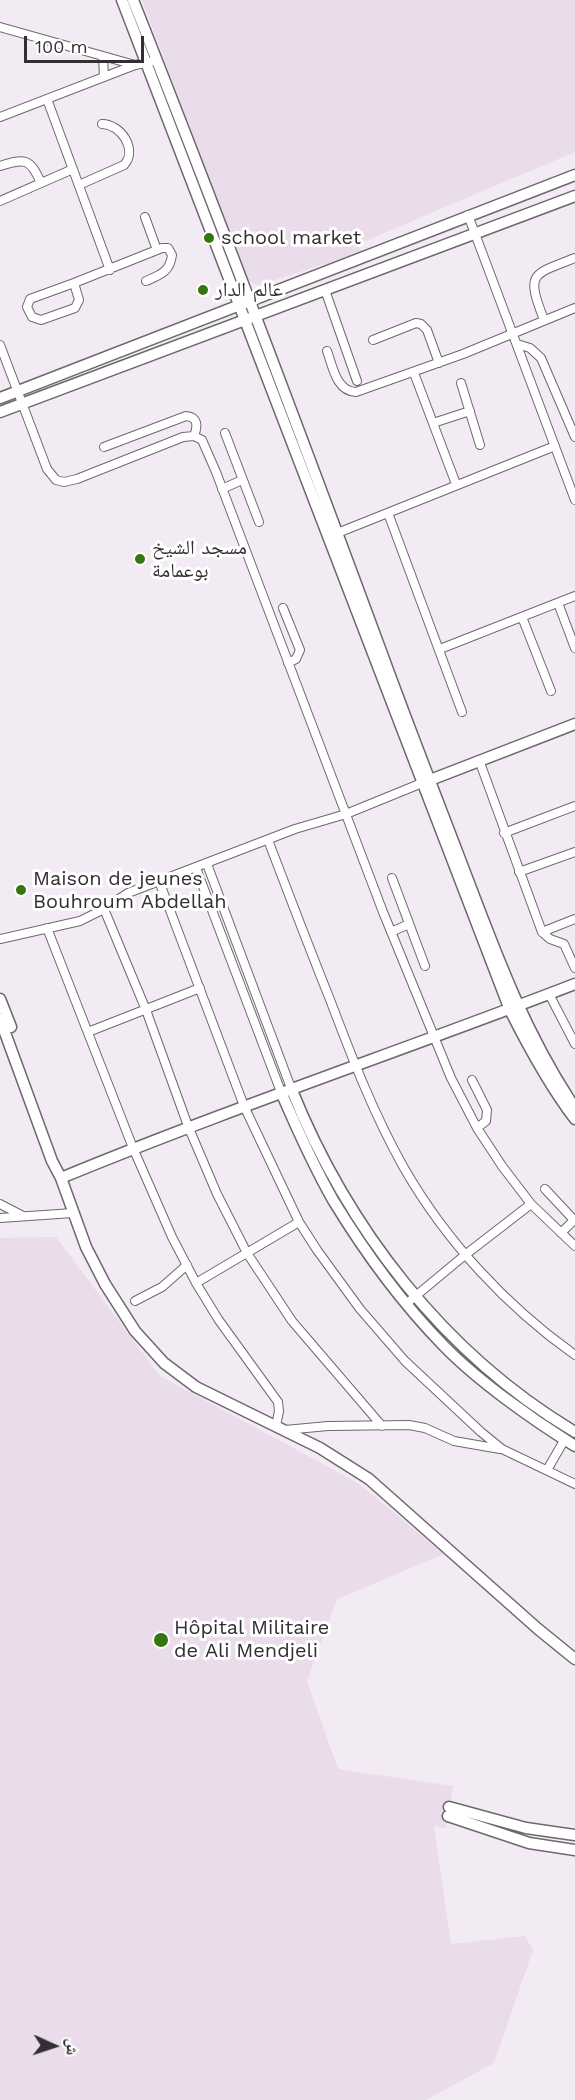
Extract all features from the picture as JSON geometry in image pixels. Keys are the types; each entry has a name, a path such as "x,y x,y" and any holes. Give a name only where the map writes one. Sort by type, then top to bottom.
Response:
{"main road":[{"path":"122,0 152,61"},
{"path":"133,0 152,61 425,782 528,1047 557,1096 575,1119"},
{"path":"0,398 575,174"},
{"path":"546,186 553,203"},
{"path":"0,412 575,196"},
{"path":"425,782 575,724"},
{"path":"61,1178 188,1126 355,1067 575,984"},
{"path":"0,999 60,1161 61,1178"},
{"path":"514,1008 575,1108"},
{"path":"0,1019 86,1247 125,1316 154,1354 196,1387 337,1457 384,1491 543,1634 575,1659"},
{"path":"286,1090 339,1190 373,1242 415,1296 477,1359 514,1390 575,1432"},
{"path":"286,1090 308,1152 334,1200 362,1244 406,1304 445,1347 480,1377 575,1446"},
{"path":"575,1834 526,1828 449,1811 529,1843 575,1850"}],"street":[{"path":"0,27 135,65"},
{"path":"103,56 104,77"},
{"path":"0,117 135,65 152,61"},
{"path":"47,99 110,270"},
{"path":"79,185 124,165 129,159 129,152 121,132 113,125 102,124"},
{"path":"0,166 18,160 27,162 34,168 41,183"},
{"path":"0,201 73,169"},
{"path":"468,215 575,500"},
{"path":"145,217 157,250"},
{"path":"74,283 79,300 75,308 41,320 32,317 27,307 30,299 157,250 165,248 170,250 171,263 164,273 146,281"},
{"path":"544,320 534,292 535,281 541,272 575,258"},
{"path":"324,290 357,381"},
{"path":"327,351 341,386 352,392 361,391 414,373 575,308"},
{"path":"374,340 416,323 421,324 427,330 439,363"},
{"path":"517,344 530,348 541,358 575,437"},
{"path":"0,345 49,474 59,482 77,479 183,437 199,437 222,489 288,663 329,761 346,814 391,932 451,1078 477,1128 502,1166 531,1204 575,1246"},
{"path":"414,373 456,484"},
{"path":"461,383 480,445"},
{"path":"433,423 470,411"},
{"path":"104,447 186,416 196,421 197,429 194,436"},
{"path":"225,433 259,522"},
{"path":"332,535 555,446"},
{"path":"222,489 242,480"},
{"path":"388,513 462,712"},
{"path":"440,649 575,596"},
{"path":"558,603 575,648"},
{"path":"283,608 300,647 298,656 288,663"},
{"path":"522,617 551,691"},
{"path":"479,760 542,932 547,937 564,944 575,968"},
{"path":"0,939 81,921 128,893 295,829 346,814 425,782"},
{"path":"504,833 574,809"},
{"path":"268,840 355,1067 405,1169 465,1255 511,1302 575,1355"},
{"path":"519,872 575,852"},
{"path":"207,864 286,1090"},
{"path":"196,868 286,1090"},
{"path":"392,878 425,966"},
{"path":"159,881 244,1106 299,1222 317,1250 353,1300 405,1361 481,1432 502,1449 575,1484"},
{"path":"104,909 146,1010 188,1126 247,1253 292,1321 382,1426"},
{"path":"542,932 575,920"},
{"path":"391,932 409,924"},
{"path":"47,928 157,1205 196,1283 243,1356 278,1402 281,1428 419,1427 453,1441 502,1449"},
{"path":"88,1032 200,988"},
{"path":"549,994 575,1044"},
{"path":"472,1080 488,1113 486,1121 477,1128"},
{"path":"545,1189 574,1220 561,1233"},
{"path":"0,1204 25,1216"},
{"path":"406,1304 531,1204"},
{"path":"0,1218 73,1213"},
{"path":"196,1283 299,1222"},
{"path":"135,1301 156,1292 187,1265"},
{"path":"547,1470 565,1439"}],"shaded area":[{"path":"142,0 575,0 575,152 358,244 362,252 259,285 247,279"},
{"name":"Hôpital Militaire de Ali Mendjeli","path":"56,1237 160,1376 358,1483 444,1554 337,1599 307,1681 338,1769 453,1786 446,1828 434,1826 451,1944 525,1936 533,1950 494,2063 426,2100 0,2100 0,1238"}],"place":[{"name":"school market","path":"209,238"},
{"name":"عالم الدار","path":"203,290"},
{"name":"مسجد الشيخ بوعمامة","path":"140,559"},
{"name":"Maison de jeunes Bouhroum Abdellah","path":"21,890"},
{"name":"Hôpital Militaire de Ali Mendjeli","path":"161,1640"}]}
